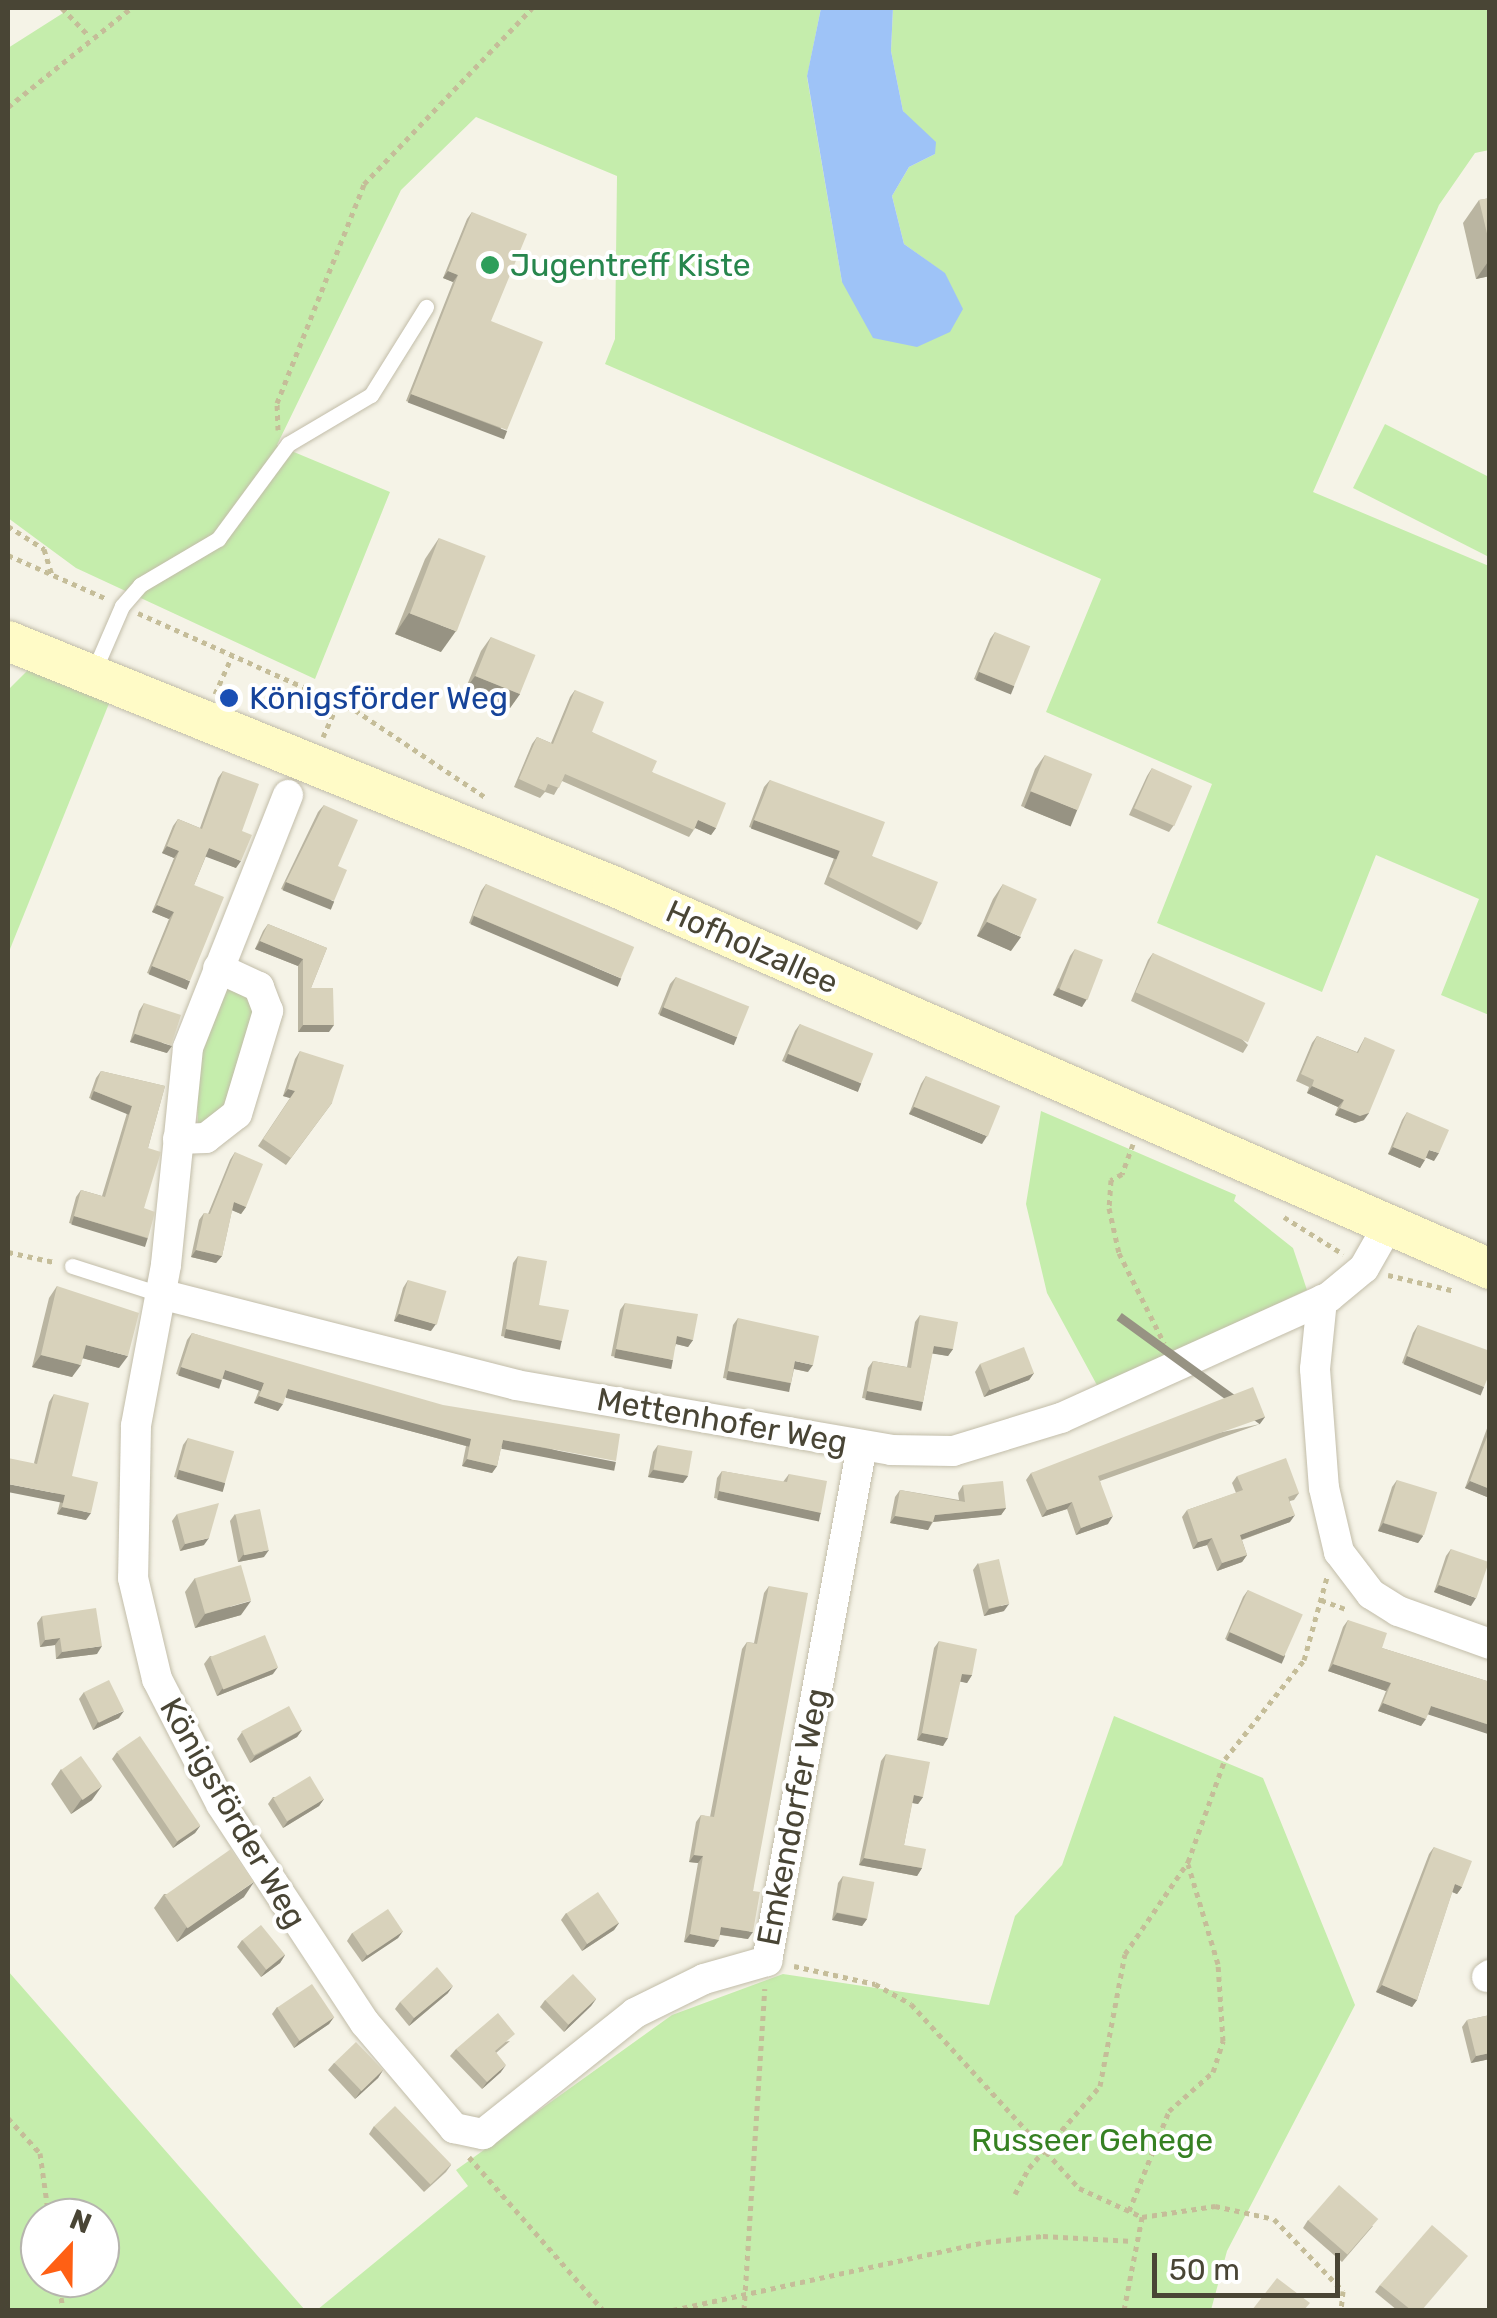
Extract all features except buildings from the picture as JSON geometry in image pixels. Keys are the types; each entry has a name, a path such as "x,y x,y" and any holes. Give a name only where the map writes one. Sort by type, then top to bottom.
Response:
{"street":[{"name":"Hofholzallee","path":"8,641 613,886 1490,1269"},
{"name":"Königsförder Weg","path":"288,795 188,1048 160,1294 136,1426 130,1549 140,1626 157,1679 220,1804 297,1926 424,2098 466,2135"},
{"path":"178,1139 206,1138 237,1114 268,1012 259,986 218,968"},
{"name":"Mettenhofer Weg","path":"160,1294 423,1365 862,1446 920,1452 980,1446 1176,1366 1322,1300 1364,1268 1388,1226"},
{"path":"1322,1300 1317,1407 1328,1522 1339,1552 1371,1594 1398,1611 1490,1644"},
{"name":"Emkendorfer Weg","path":"466,2135 494,2126 634,2013 704,1979 767,1960 862,1446"}],"lane":[{"path":"92,673 122,606 148,579 218,539 288,444 371,395 426,306"},
{"name":"Mettenhofer Weg","path":"72,1266 160,1294"}],"path":[{"path":"62,8 89,36"},
{"path":"8,107 89,36 130,8"},
{"path":"288,444 276,424 277,404 364,184 532,8"},
{"path":"8,526 44,549 52,575"},
{"path":"8,555 338,703 494,800"},
{"path":"1131,1150 1122,1174 1111,1180 1116,1238 1176,1366"},
{"path":"8,1252 72,1266"},
{"path":"1015,2194 1041,2154 1100,2086 1125,1954 1188,1862 1225,1758 1304,1660 1339,1552"},
{"path":"1129,2211 1169,2111 1213,2072 1222,2040 1218,1964 1188,1862"},
{"path":"744,2310 767,1960 875,1984 910,2004 1041,2154 1079,2188 1142,2217 1215,2206 1262,2213 1287,2228 1343,2291 1341,2310"},
{"path":"8,2118 40,2153 46,2198"},
{"path":"466,2135 468,2154 486,2182 604,2310"},
{"path":"1124,2310 1133,2241 1142,2217"},
{"path":"673,2310 986,2242 1043,2236 1133,2241"}],"green space":[{"path":"71,8 821,8 807,77 842,282 944,273 904,244 892,196 909,167 935,154 903,111 891,51 893,8 1489,8 1489,150 1475,153 1439,205 1313,492 1489,566 1489,1015 1441,995 1479,899 1376,855 1322,992 1157,923 1212,784 1046,712 1101,579 605,364 615,339 617,176 476,117 401,190 277,445 390,492 315,679 76,568 8,518 8,48"},
{"path":"1385,424 1489,477 1489,557 1353,488"},
{"path":"28,670 110,701 8,954 8,690"},
{"path":"221,986 258,1002 227,1113 198,1125 196,1067"},
{"path":"1041,1111 1236,1195 1234,1201 1293,1248 1307,1290 1098,1387 1047,1293 1026,1204"},
{"name":"Russeer Gehege","path":"1114,1716 1263,1778 1355,2005 1227,2251 1211,2310 317,2310 468,2186 456,2170 672,2015 783,1974 989,2005 1015,1916 1062,1865"},
{"path":"8,1971 305,2310 8,2310"}],"water":[{"path":"821,8 893,8 891,51 903,111 936,142 935,154 909,167 892,196 904,244 945,273 963,309 950,332 917,347 873,338 842,282 807,76"}],"place":[{"name":"Jugentreff Kiste","path":"490,265"},
{"name":"Königsförder Weg","path":"229,698"}]}
